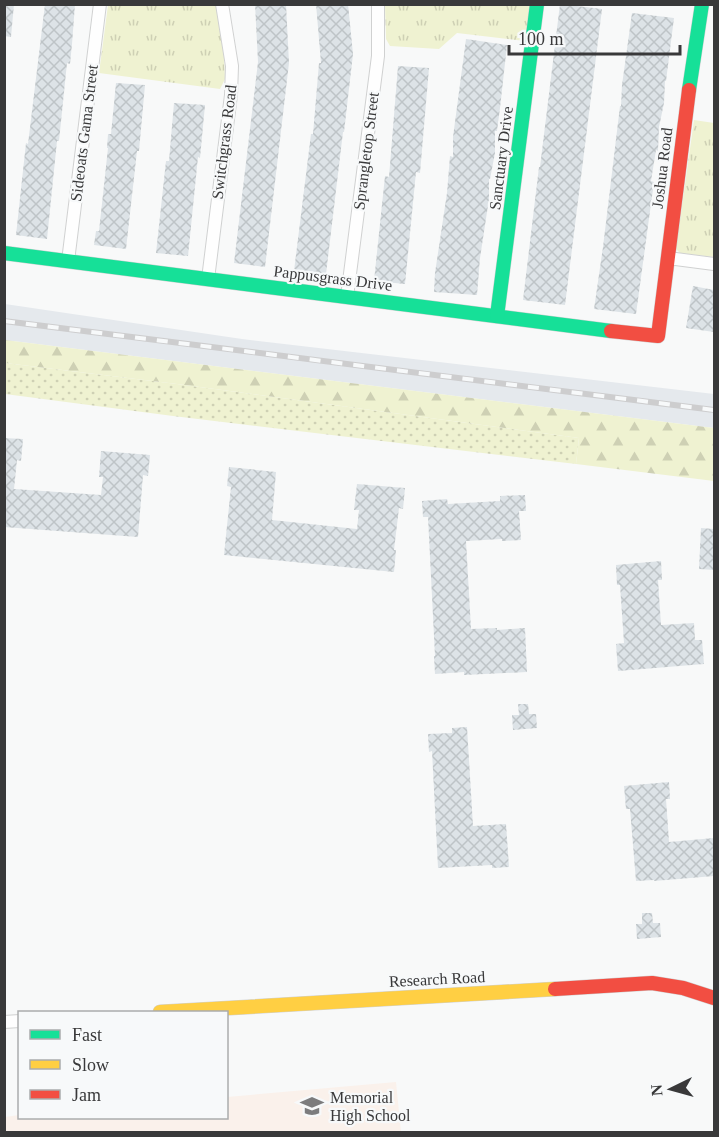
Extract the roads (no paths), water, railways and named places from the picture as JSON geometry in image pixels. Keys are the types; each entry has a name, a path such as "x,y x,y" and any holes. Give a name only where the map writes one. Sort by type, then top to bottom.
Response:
{"street":[{"name":"Sideoats Gama Street","path":"68,261 100,4"},
{"name":"Switchgrass Road","path":"208,279 231,95 232,66 222,4"},
{"name":"Sprangletop Street","path":"347,297 378,56 378,4"},
{"name":"Sanctuary Drive","path":"498,316 537,4"},
{"name":"Joshua Road","path":"658,336 702,4"},
{"name":"Pappusgrass Drive","path":"4,253 658,336"},
{"path":"668,258 714,264"},
{"name":"Research Road","path":"177,1011 652,983 678,986 714,998"}],"railway":[{"path":"4,321 714,410"}],"place":[{"name":"Memorial High School","path":"312,1106"}]}
